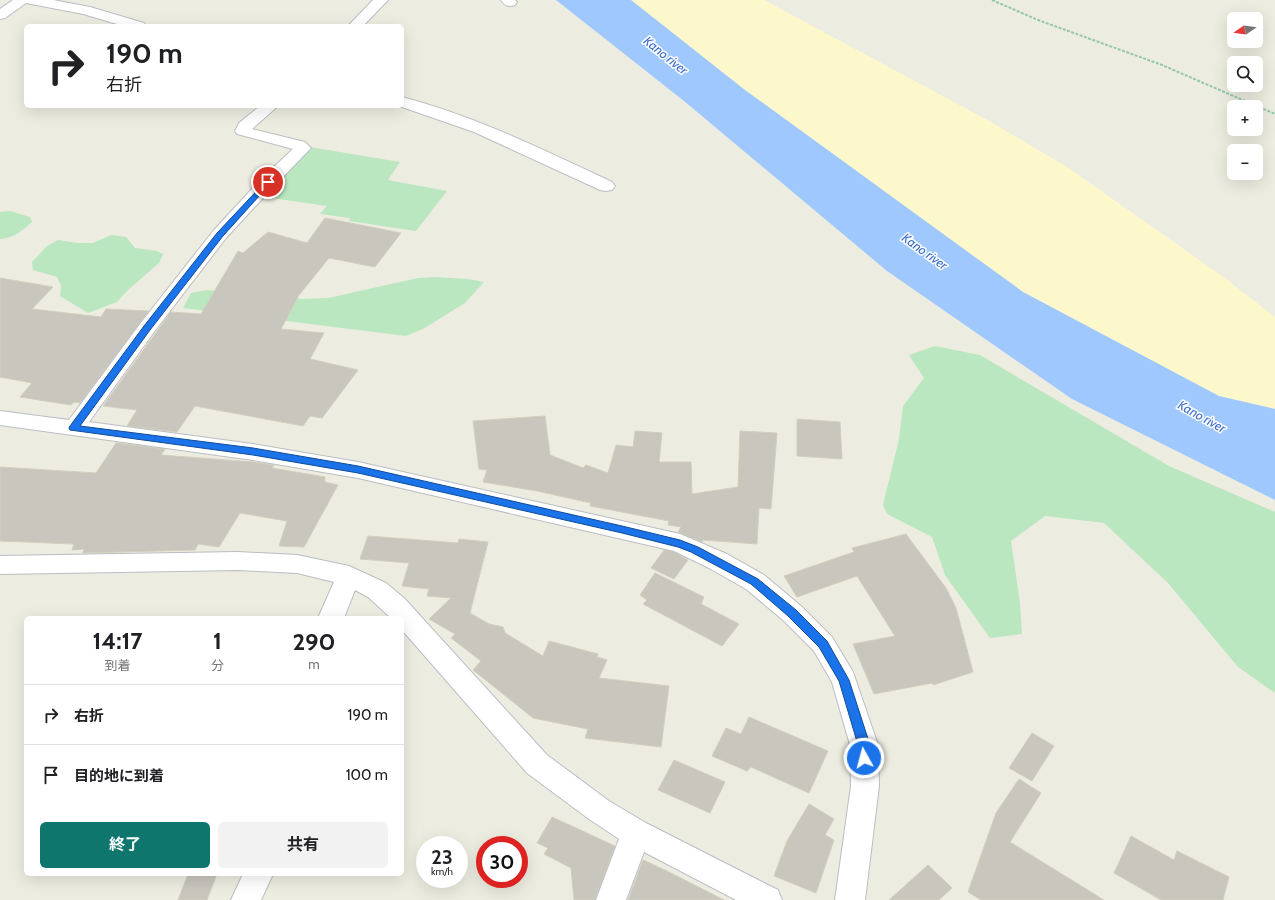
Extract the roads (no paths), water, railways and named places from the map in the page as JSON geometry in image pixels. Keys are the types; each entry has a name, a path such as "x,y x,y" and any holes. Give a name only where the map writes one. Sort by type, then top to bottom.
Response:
{"street":[{"path":"0,14 22,0"},
{"path":"30,0 85,10 132,24"},
{"path":"357,24 381,0"},
{"path":"404,103 465,123 554,161 606,186"},
{"path":"74,428 147,328 220,234 268,182 304,148 299,144 243,131 245,126 268,108"},
{"path":"0,418 253,452 373,473 680,543 718,560 755,582 792,613 823,644 844,680 864,745 865,786 850,900"},
{"path":"0,564 238,561 297,564 349,576 377,590 395,605 537,764 599,810 636,833 767,900"},
{"path":"332,616 349,576"},
{"path":"611,900 636,833"},
{"path":"246,900 257,876"}],"water":[{"name":"Kano river","path":"556,0 631,0 745,90 1023,292 1219,396 1275,409 1275,500 1072,399 887,271 684,101"}]}
